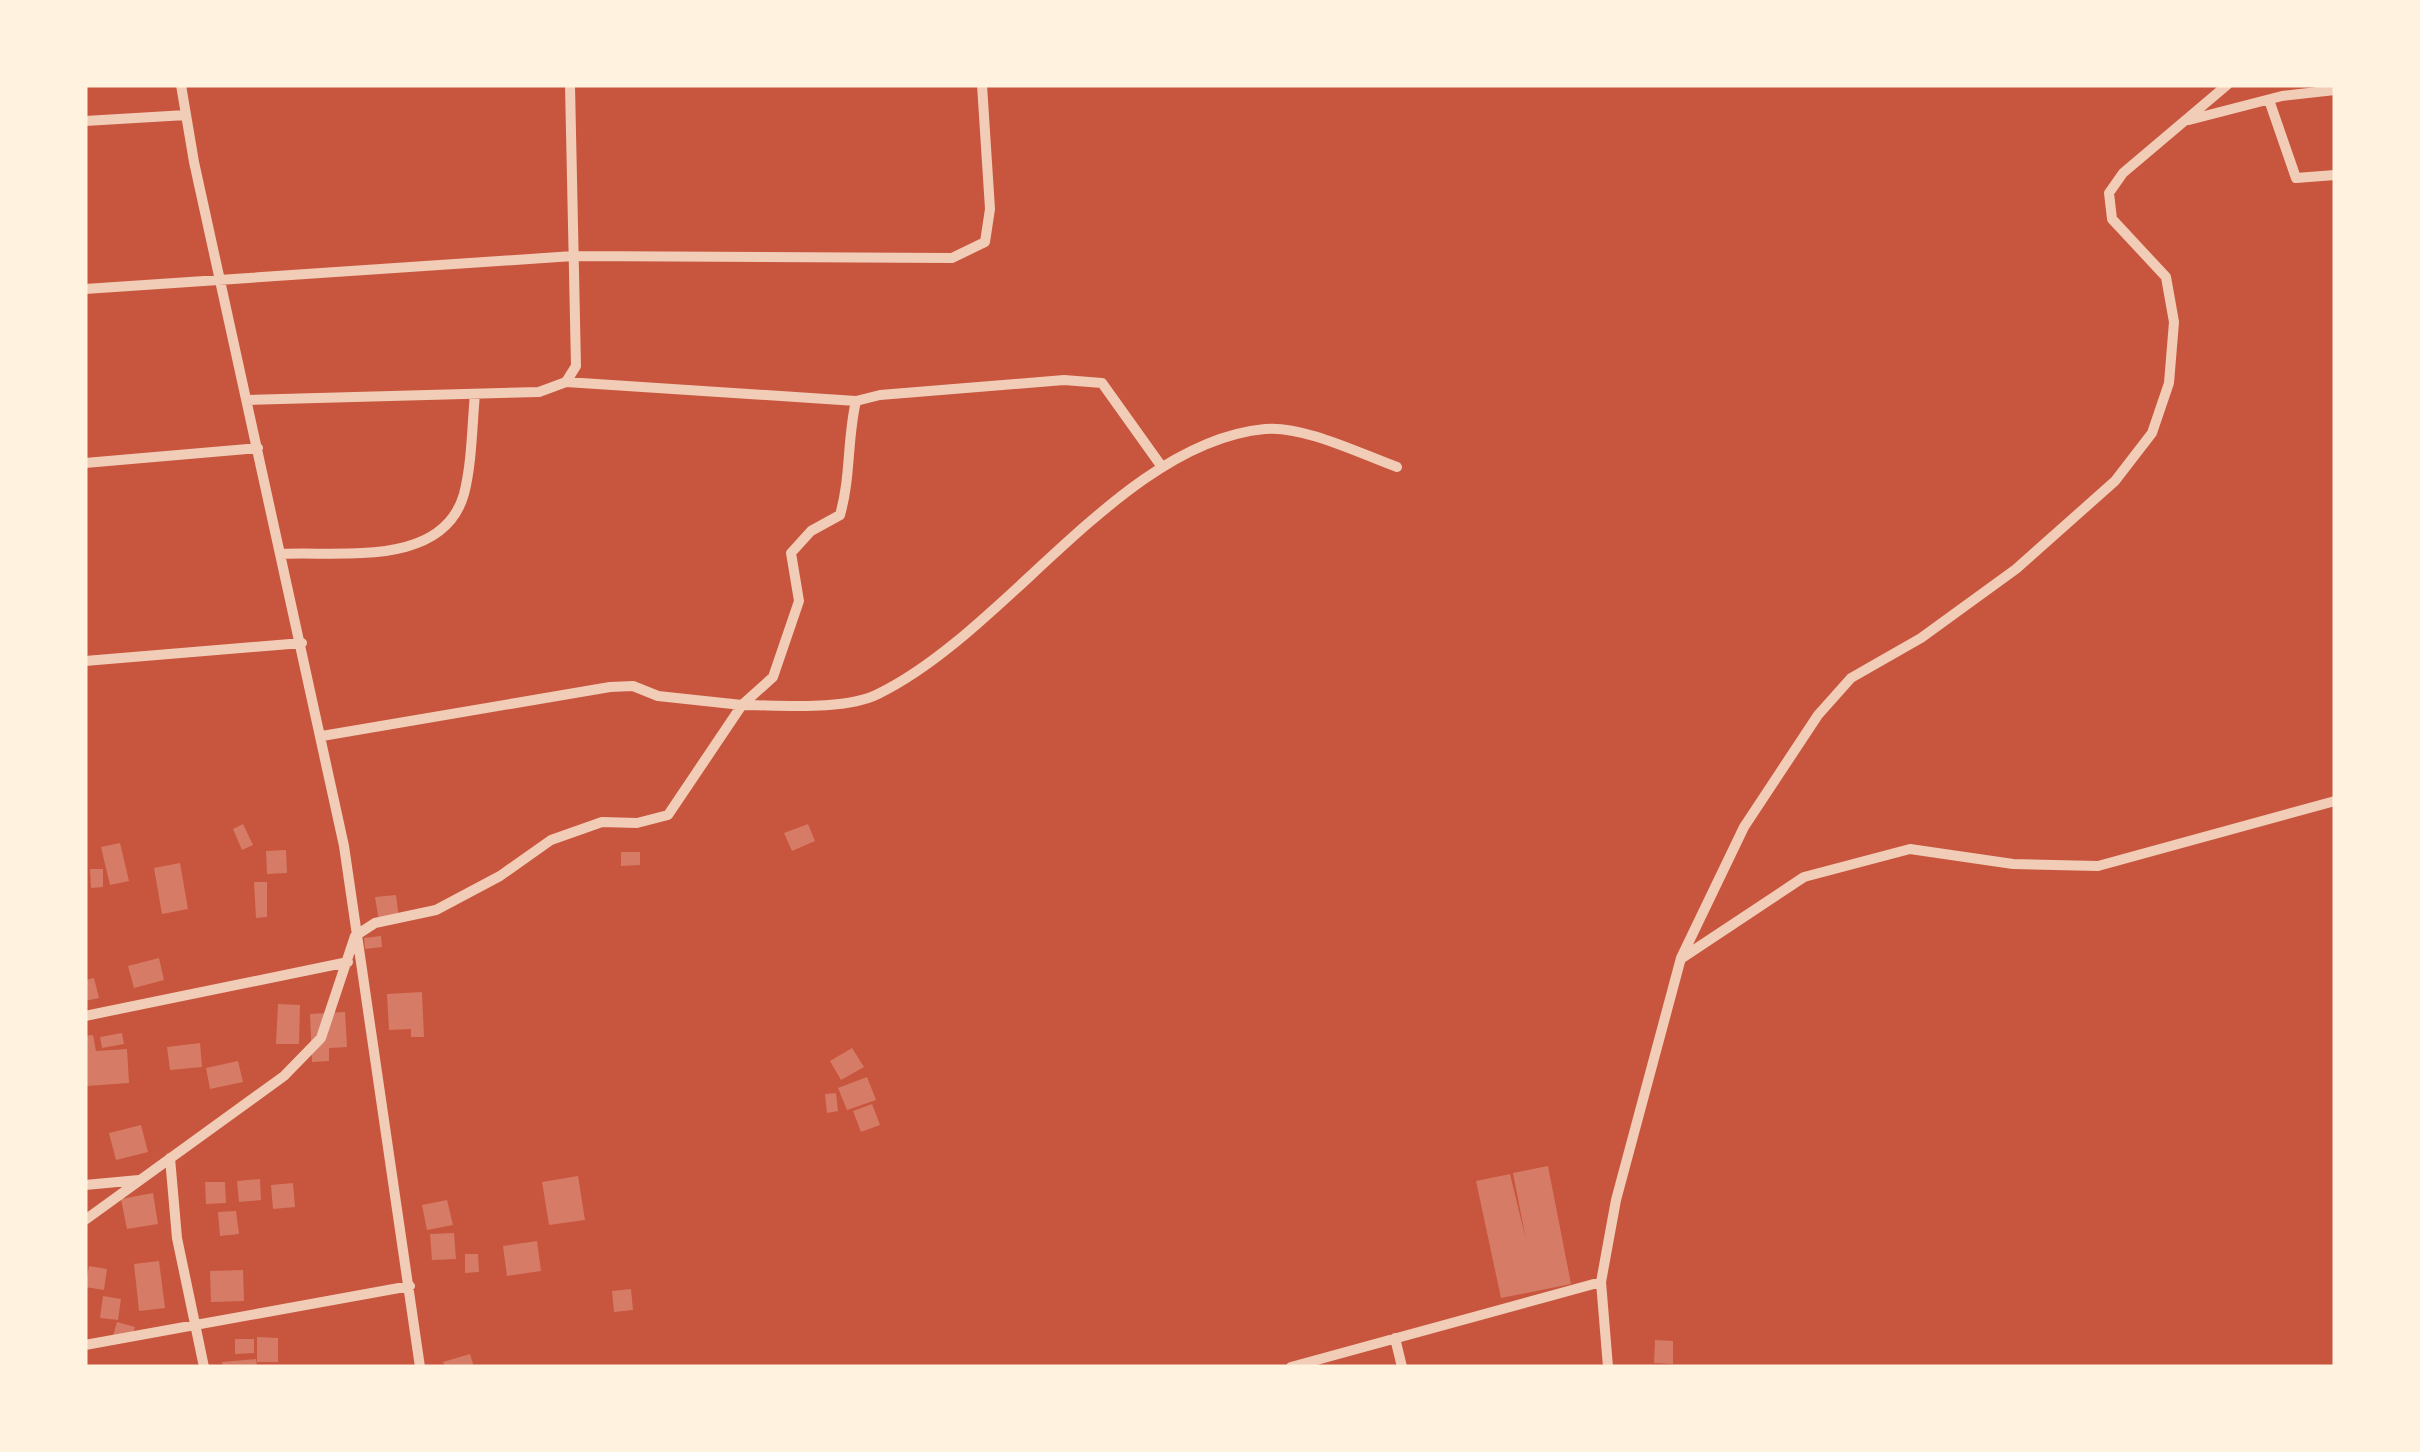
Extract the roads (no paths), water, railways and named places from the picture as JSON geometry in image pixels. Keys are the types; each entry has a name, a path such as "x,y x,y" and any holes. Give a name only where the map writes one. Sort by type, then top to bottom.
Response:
{"street":[{"path":"181,85 344,846 420,1367"},
{"path":"566,382 576,366 570,85"},
{"path":"85,289 573,256 952,258 985,242 990,209 982,85"},
{"path":"1608,1367 1600,1282 1616,1200 1681,958 1744,828 1829,703 1851,678 1921,638 2016,568 2114,481 2152,433 2169,383 2174,322 2166,277 2112,219 2109,194 2123,173 2227,85"},
{"path":"2186,121 2269,100 2335,90"},
{"path":"2269,100 2296,178 2335,174"},
{"path":"85,121 186,115"},
{"path":"247,400 539,392 566,382 856,401 880,395 1064,380 1102,383 1162,466"},
{"path":"282,554 401,549 427,541 446,528 464,495 475,394"},
{"path":"85,1220 284,1076 321,1038 355,936 375,923 436,910 500,876 551,840 602,822 637,823 668,815 742,705 773,677 798,601 791,552 811,530 840,515 850,480 850,423 856,401"},
{"path":"322,736 632,686 658,696 742,705 813,705 875,696 931,661 1162,466 1227,438 1266,428 1289,430 1397,466"},
{"path":"85,463 258,448"},
{"path":"85,661 302,642"},
{"path":"1681,958 1804,877 1910,849 2014,864 2098,866 2335,801"},
{"path":"85,1016 359,960"},
{"path":"170,1158 177,1238 204,1367"},
{"path":"85,1185 140,1180"},
{"path":"1291,1367 1600,1282"},
{"path":"85,1345 410,1286"},
{"path":"1395,1338 1402,1367"}]}
